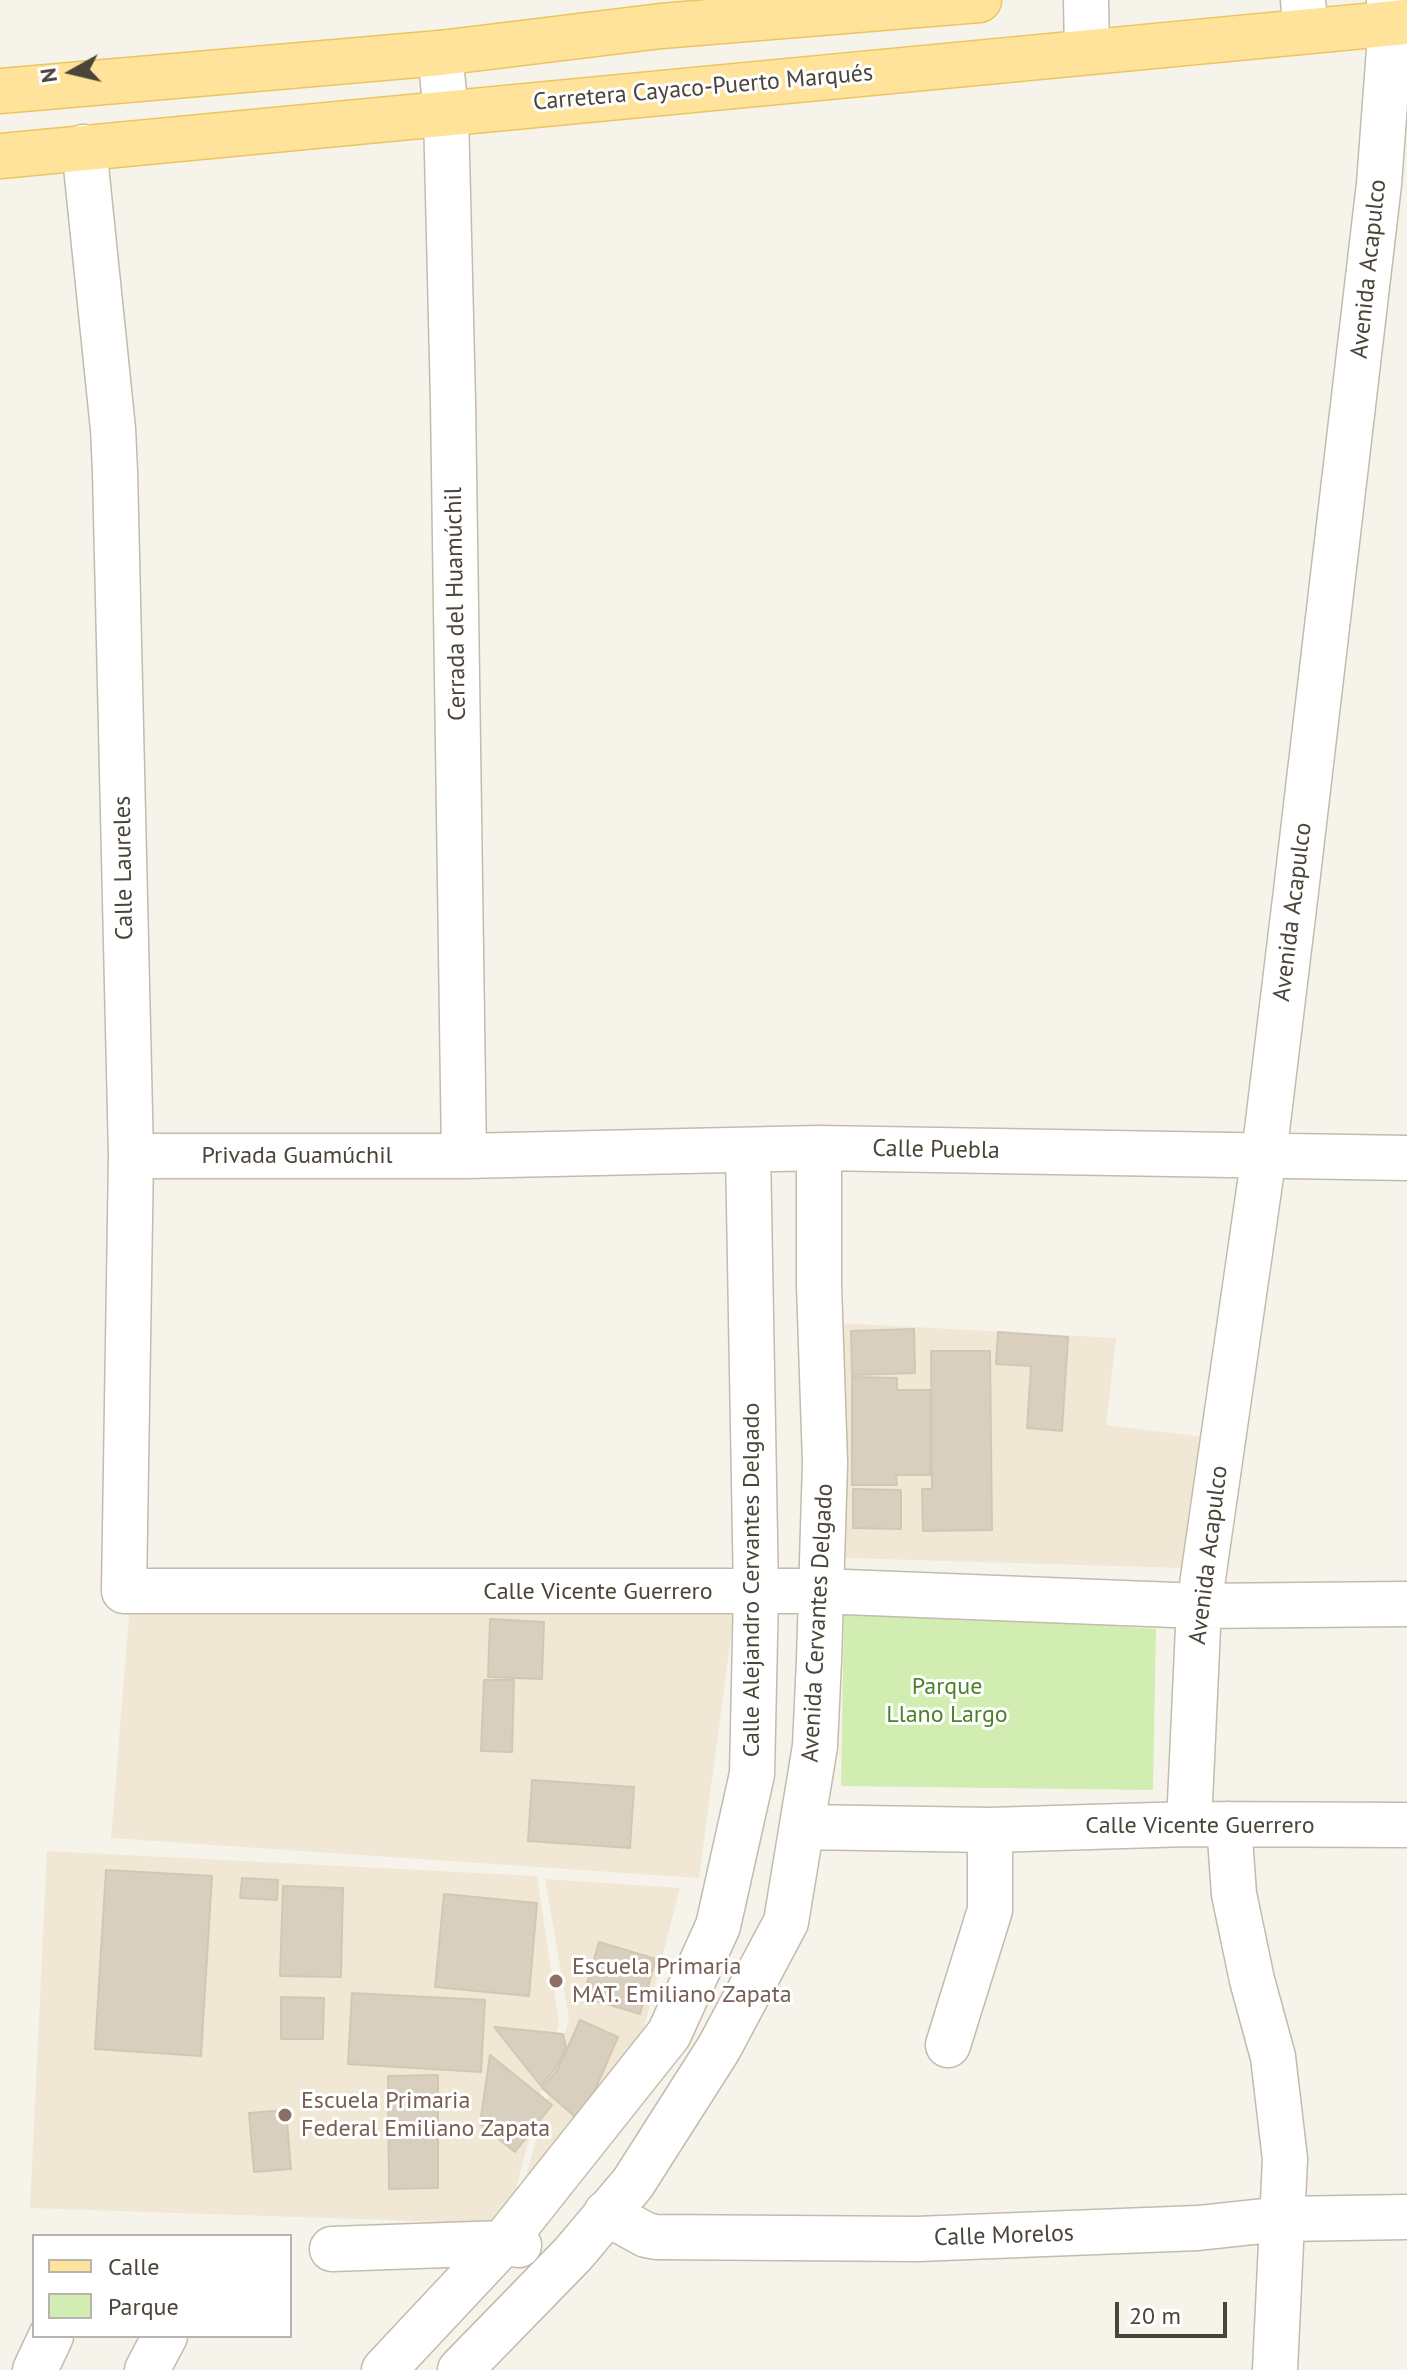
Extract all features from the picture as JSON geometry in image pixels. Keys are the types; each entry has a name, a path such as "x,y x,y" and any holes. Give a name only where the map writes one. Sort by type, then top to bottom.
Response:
{"main road":[{"path":"0,91 440,53 660,13 979,0"},
{"name":"Carretera Cayaco-Puerto Marqués","path":"0,156 1087,52 1305,16 1396,15"}],"street":[{"path":"1086,0 1087,52"},
{"name":"Avenida Acapulco","path":"1275,2370 1285,2159 1273,2057 1252,1980 1234,1894 1209,1824 1199,1606 1264,1155 1379,184 1396,15"},
{"name":"Cerrada del Huamúchil","path":"440,53 446,113 453,402 464,1156"},
{"name":"Calle Laureles","path":"84,147 113,429 131,1156 124,1591"},
{"name":"Calle Puebla","path":"464,1156 819,1148 1407,1158"},
{"name":"Avenida Cervantes Delgado","path":"460,2370 573,2254 633,2183 706,2070 786,1922 815,1746 825,1463 819,1285 819,1148"},
{"name":"Calle Alejandro Cervantes Delgado","path":"384,2370 503,2243 669,2034 718,1926 752,1774 756,1593 748,1150"},
{"name":"Privada Guamúchil","path":"131,1156 464,1156"},
{"name":"Calle Vicente Guerrero","path":"124,1591 820,1591 1199,1606 1407,1604"},
{"name":"Calle Vicente Guerrero","path":"802,1827 990,1830 1209,1824 1407,1825"},
{"path":"948,2045 990,1910 990,1830"},
{"name":"Calle Morelos","path":"606,2213 646,2235 702,2238 917,2239 1198,2228 1282,2219 1407,2217"},
{"path":"332,2249 503,2243 573,2254"},
{"path":"35,2370 50,2338"},
{"path":"147,2370 164,2338"},
{"path":"0,2358 24,2370"}],"shaded area":[{"path":"841,1323 1116,1338 1106,1425 1204,1437 1182,1568 846,1558"},
{"path":"130,1605 735,1607 699,1878 111,1838"},
{"name":"Escuela Primaria Federal Emiliano Zapata","path":"47,1851 537,1876 559,2023 507,2224 30,2208"},
{"path":"545,1879 680,1888 643,2032 516,2213 569,2019"}],"green space":[{"name":"Parque Llano Largo","path":"844,1607 1156,1629 1153,1790 841,1786"}],"building":[{"path":"914,1329 915,1373 852,1375 851,1331"},
{"path":"998,1332 1068,1337 1062,1431 1027,1428 1031,1366 996,1364"},
{"path":"931,1351 990,1351 992,1530 923,1531 922,1489 932,1489"},
{"path":"852,1377 897,1378 897,1390 931,1390 930,1475 896,1475 897,1485 852,1485"},
{"path":"853,1489 901,1490 901,1529 853,1528"},
{"path":"490,1619 544,1622 542,1679 488,1677"},
{"path":"484,1680 514,1680 512,1752 481,1751"},
{"path":"532,1780 634,1787 630,1848 528,1841"},
{"path":"106,1870 212,1876 201,2056 95,2049"},
{"path":"242,1878 278,1880 277,1900 240,1898"},
{"path":"283,1886 343,1888 341,1977 280,1976"},
{"path":"444,1894 537,1903 529,1996 435,1987"},
{"path":"599,1942 656,1959 640,2014 583,1997"},
{"path":"352,1993 485,2000 481,2072 348,2064"},
{"path":"281,1997 324,1998 323,2039 281,2039"},
{"path":"580,2020 618,2037 581,2122 542,2088 558,2069"},
{"path":"494,2027 563,2034 566,2047 557,2066 541,2086"},
{"path":"490,2055 552,2105 515,2152 480,2124"},
{"path":"438,2075 438,2188 389,2189 388,2076"},
{"path":"286,2110 291,2169 254,2172 249,2113"}],"place":[{"name":"Escuela Primaria MAT. Emiliano Zapata","path":"556,1981"},
{"name":"Escuela Primaria Federal Emiliano Zapata","path":"285,2115"}]}
